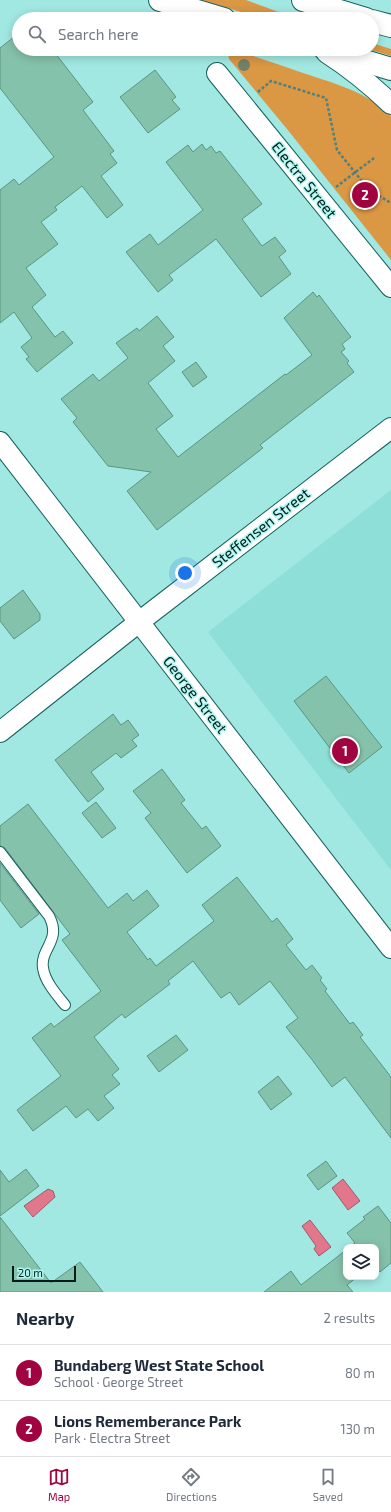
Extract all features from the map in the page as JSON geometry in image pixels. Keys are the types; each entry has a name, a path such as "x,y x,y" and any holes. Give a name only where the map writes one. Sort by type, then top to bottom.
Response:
{"highway":[{"path":"160,0 200,12"},
{"path":"303,0 343,12"},
{"path":"379,23 391,26"},
{"path":"348,56 391,69"}],"street":[{"path":"331,56 349,67 368,82 391,104"},
{"name":"Electra Street","path":"217,73 391,287"},
{"name":"Steffensen Street","path":"0,732 391,428"},
{"name":"George Street","path":"0,442 391,948"}],"lane":[{"path":"0,852 50,916 53,923 53,937 43,962 43,969 50,985 65,1005"}],"path":[{"path":"243,105 271,81 326,98 337,150 369,190 391,203"},
{"path":"320,200 374,158"}],"shaded area":[{"path":"200,0 246,0 279,12 241,12"},
{"path":"379,45 391,49 391,56 379,52"},
{"path":"228,56 253,56 350,89 372,101 391,116 391,260 287,129 229,59"},
{"path":"391,490 391,870 208,632"},
{"path":"343,1179 360,1201 348,1210 332,1188"},
{"path":"48,1189 53,1191 55,1197 33,1217 24,1206"},
{"path":"310,1220 331,1247 319,1256 314,1249 316,1246 302,1226"}],"building":[{"path":"12,39 12,56 57,56 93,102 83,110 114,151 110,154 117,163 101,176 123,205 107,218 82,186 55,207 57,210 41,222 58,244 26,268 46,295 32,307 55,337 63,331 73,343 37,372 26,359 29,357 21,347 32,338 14,312 0,323 0,190 14,179 19,185 54,157 0,88 0,48"},
{"path":"155,70 176,97 172,100 180,109 148,133 120,97"},
{"path":"202,144 206,150 211,146 216,153 220,151 262,204 242,219 262,246 275,237 286,251 279,257 291,274 261,297 216,239 169,275 173,280 158,292 126,252 150,234 158,245 203,210 166,162 188,145 193,152"},
{"path":"313,292 317,297 319,295 351,337 342,344 345,349 341,352 349,361 347,363 354,372 260,445 263,448 157,530 127,491 151,472 108,466 73,422 77,418 61,399 93,374 99,381 128,358 116,343 137,328 139,331 157,316 174,337 163,346 175,361 148,383 173,416 156,429 178,457 285,374 286,375 312,355 284,318"},
{"path":"196,362 207,377 193,387 182,372"},
{"path":"23,590 40,614 40,620 14,639 0,621 0,608"},
{"path":"326,676 382,747 349,773 294,701"},
{"path":"113,714 121,725 128,720 139,735 132,740 137,746 121,758 116,753 91,772 104,789 88,802 55,760"},
{"path":"162,769 185,800 181,803 202,829 206,826 221,846 187,873 145,818 151,813 133,791"},
{"path":"96,802 116,828 102,838 82,813"},
{"path":"28,804 108,908 127,893 133,901 147,890 159,906 127,932 148,960 150,958 156,966 214,921 202,905 237,877 272,922 277,918 293,939 286,945 306,970 312,965 322,978 320,980 327,989 325,991 350,1024 353,1022 363,1035 360,1037 391,1077 391,1138 345,1077 332,1087 286,1027 298,1018 270,981 239,1005 230,992 221,998 193,961 168,981 170,984 125,1018 122,1014 94,1037 119,1069 112,1075 120,1084 104,1096 114,1108 98,1121 88,1109 76,1118 66,1106 33,1131 17,1110 61,1076 32,1038 51,1023 54,1027 101,991 62,940 70,934 5,848 0,846 0,826"},
{"path":"0,863 39,914 21,928 0,900"},
{"path":"176,1035 188,1050 159,1072 147,1056"},
{"path":"278,1076 292,1094 271,1110 258,1092"},
{"path":"326,1161 337,1176 318,1190 307,1175"},
{"path":"26,1169 39,1186 0,1216 0,1170 9,1182"},
{"path":"378,1206 391,1223 391,1263 380,1272 379,1244 354,1244 355,1243 347,1233 365,1219 363,1217"},
{"path":"0,1217 51,1283 80,1262 103,1292 0,1292"},
{"path":"343,1252 343,1280 353,1280 347,1285 353,1292 264,1292 291,1271 301,1285"}],"place":[{"name":"Lions Rememberance Park","path":"365,195"},
{"name":"Bundaberg West State School","path":"345,751"}]}
